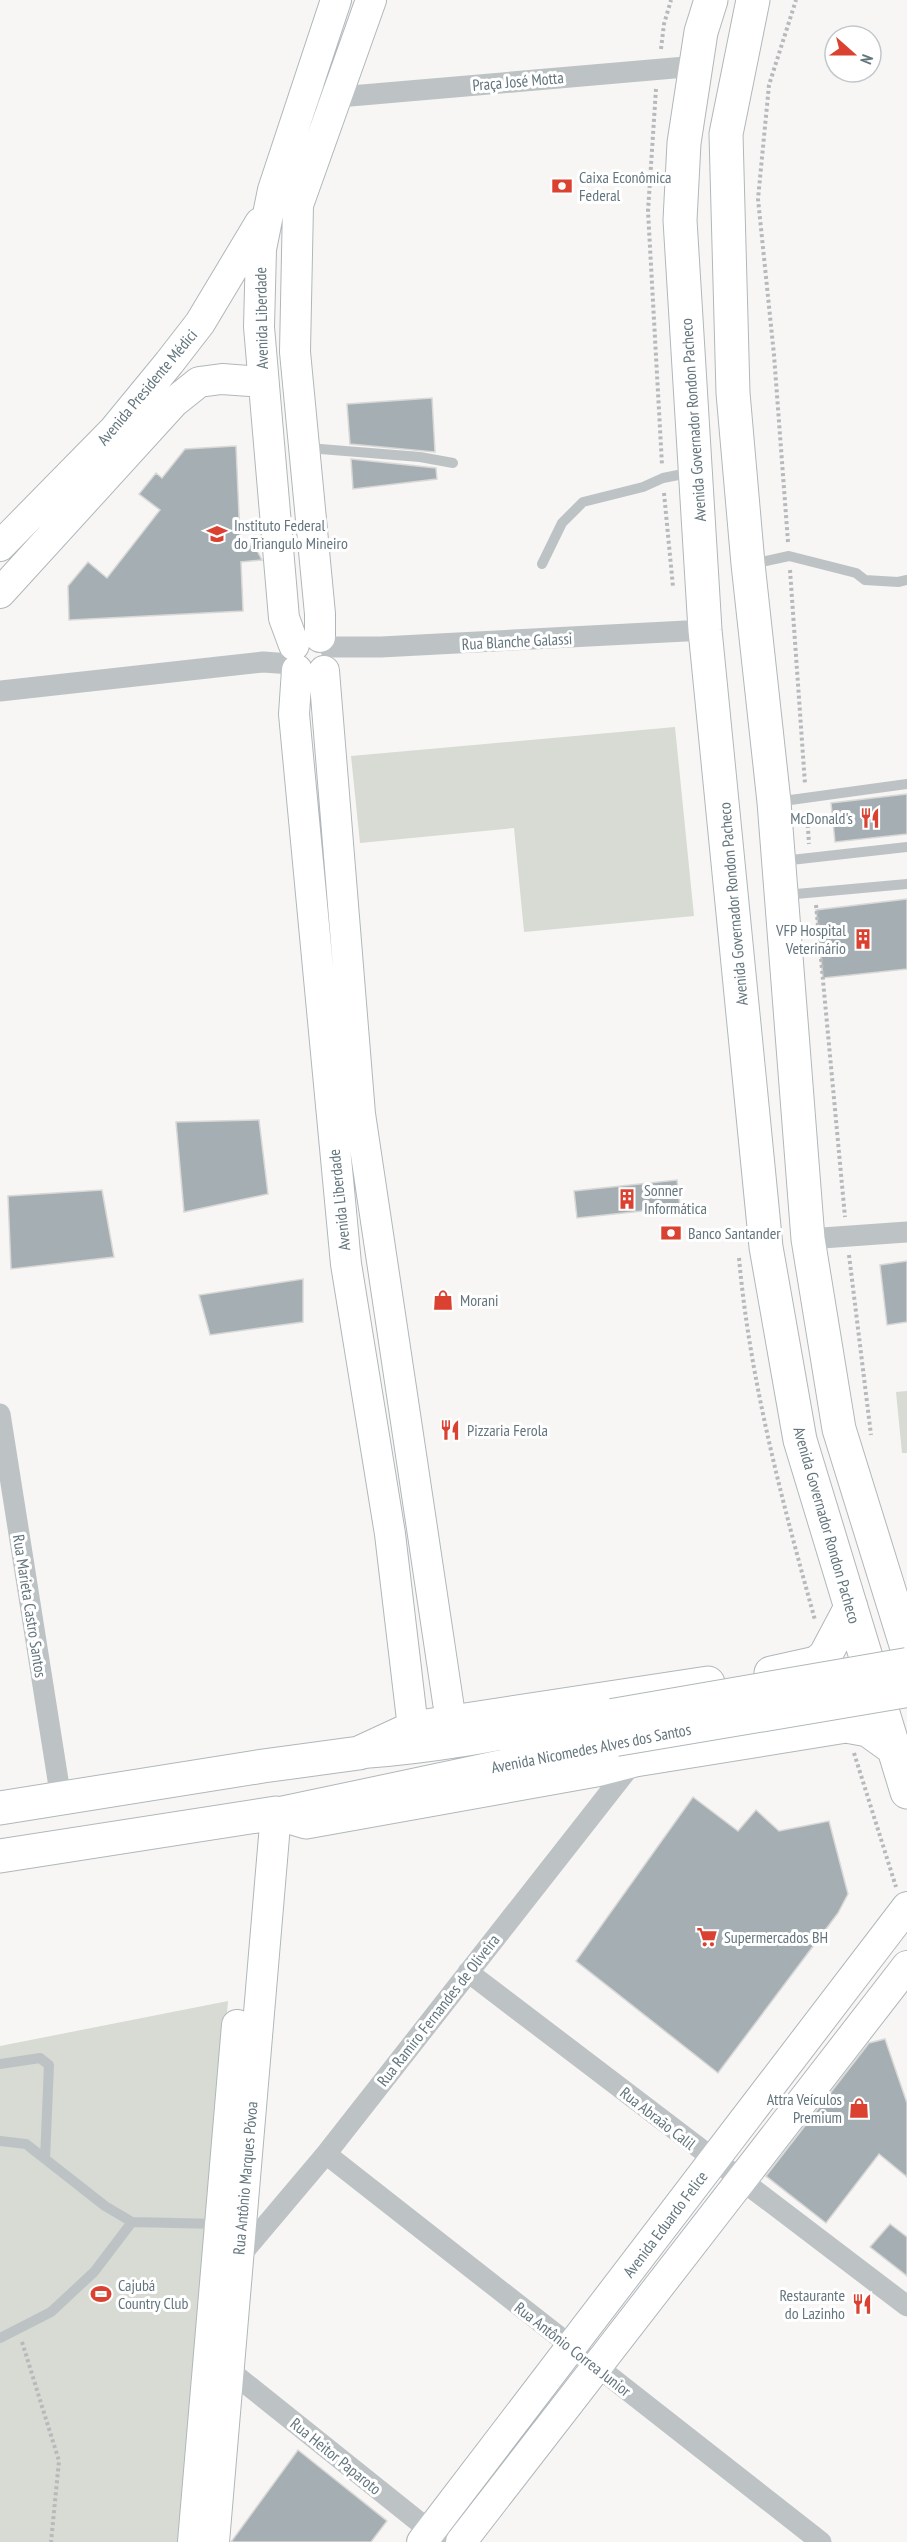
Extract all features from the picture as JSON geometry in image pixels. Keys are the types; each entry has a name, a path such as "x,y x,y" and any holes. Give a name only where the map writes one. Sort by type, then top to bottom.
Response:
{"main road":[{"name":"Avenida Liberdade","path":"336,0 273,190 261,249 259,327 285,618 304,656 360,1114 450,1722"},
{"name":"Avenida Liberdade","path":"371,0 339,97 298,205 295,352 320,614 304,656 294,714 345,1264 390,1534 414,1728"},
{"name":"Avenida Governador Rondon Pacheco","path":"711,0 701,32 684,143 680,220 705,630 766,1247 800,1440 907,1792"},
{"path":"753,0 726,134 733,393 748,564 790,800 778,861 808,1239 839,1429 907,1648"},
{"name":"Avenida Presidente Médici","path":"0,546 114,430 169,363 200,323 270,208"},
{"name":"Avenida Presidente Médici","path":"0,593 174,402 199,382 222,379 263,382"},
{"path":"358,1338 392,1331"},
{"name":"Avenida Nicomedes Alves dos Santos","path":"359,1753 414,1728 754,1676 816,1663 825,1656 851,1607"},
{"name":"Avenida Nicomedes Alves dos Santos","path":"0,1856 265,1815 306,1822 596,1770 621,1738 907,1663"},
{"path":"754,1676 779,1692 787,1705 787,1711 779,1726 761,1740"},
{"name":"Avenida Nicomedes Alves dos Santos","path":"621,1738 907,1692"},
{"name":"Avenida Nicomedes Alves dos Santos","path":"0,1808 263,1766 468,1741 621,1738 761,1740 846,1726 868,1730 894,1748"},
{"name":"Rua Antônio Marques Póvoa","path":"193,2542 220,2224 265,1815"},
{"name":"Rua Antônio Marques Póvoa","path":"214,2542 239,2257 265,1815"},
{"name":"Avenida Eduardo Felice","path":"432,2538 571,2347 907,1906"},
{"name":"Avenida Eduardo Felice","path":"461,2542 907,1966"},
{"path":"821,2020 849,2042"},
{"path":"220,2224 230,2234 233,2248 239,2257"}],"street":[{"name":"Praça José Motta","path":"304,94 339,97 697,66"},
{"name":"Rua Blanche Galassi","path":"304,656 381,647 705,630"},
{"path":"0,691 304,656"},
{"path":"808,1239 907,1232"},
{"name":"Rua Marieta Castro Santos","path":"0,1414 61,1798"},
{"name":"Rua Ramiro Fernandes de Oliveira","path":"239,2257 326,2154 468,1972 621,1738"},
{"name":"Rua Abraão Calil","path":"468,1972 907,2306"},
{"name":"Rua Antônio Correa Junior","path":"326,2154 822,2542"},
{"name":"Rua Heitor Paparoto","path":"229,2370 432,2538"}],"lane":[{"path":"304,448 420,457 453,463"},
{"path":"542,564 562,523 583,502 643,487 663,478 696,471"},
{"path":"748,564 789,556 856,573 866,580 898,582 907,580"},
{"path":"790,800 907,784"},
{"path":"778,861 907,847"},
{"path":"782,896 907,884"},
{"path":"0,2064 40,2058 49,2065 45,2159"},
{"path":"0,2141 26,2144 105,2206 132,2222 220,2224"},
{"path":"0,2338 51,2312 94,2272 132,2222"}],"path":[{"path":"796,0 769,85 758,199 774,355 789,556 790,800 810,858"},
{"path":"815,893 846,1236 871,1437"},
{"path":"18,2330 33,2384 59,2461 51,2542"}],"shaded area":[{"path":"675,727 694,916 524,932 514,828 360,843 351,756"},
{"path":"907,1391 907,1453 902,1453 896,1392"},
{"name":"Cajubá Country Club","path":"228,2001 182,2542 0,2542 0,2046"}],"building":[{"path":"432,398 435,452 350,444 347,404"},
{"name":"Instituto Federal do Triangulo Mineiro","path":"236,446 240,538 255,547 262,560 241,562 243,611 69,620 68,586 88,562 107,578 160,510 139,494 156,473 162,478 185,449"},
{"path":"351,459 436,468 437,479 353,489"},
{"name":"McDonald's","path":"907,794 907,834 835,842 831,803"},
{"name":"VFP Hospital Veterinário","path":"907,899 907,969 823,978 816,910"},
{"path":"259,1120 268,1194 184,1212 176,1122"},
{"name":"Sonner Informática","path":"677,1180 680,1207 577,1218 574,1191"},
{"path":"102,1190 114,1257 11,1269 8,1196"},
{"path":"907,1261 907,1322 887,1325 880,1265"},
{"path":"303,1279 303,1322 210,1335 199,1295"},
{"name":"Supermercados BH","path":"693,1797 738,1831 756,1810 779,1831 829,1821 848,1894 838,1913 718,2073 576,1961"},
{"path":"885,2039 907,2103 907,2177 879,2154 826,2223 766,2176 869,2043"},
{"path":"890,2224 907,2237 907,2276 870,2247"},
{"path":"298,2450 387,2521 371,2542 231,2542"}],"place":[{"name":"Caixa Econômica Federal","path":"562,186"},
{"name":"Instituto Federal do Triangulo Mineiro","path":"217,534"},
{"name":"McDonald's","path":"870,818"},
{"name":"VFP Hospital Veterinário","path":"863,939"},
{"name":"Sonner Informática","path":"627,1199"},
{"name":"Banco Santander","path":"671,1233"},
{"name":"Morani","path":"443,1300"},
{"name":"Pizzaria Ferola","path":"450,1430"},
{"name":"Supermercados BH","path":"707,1937"},
{"name":"Attra Veículos Premium","path":"859,2108"},
{"name":"Cajubá Country Club","path":"101,2294"},
{"name":"Restaurante do Lazinho","path":"862,2304"}]}
